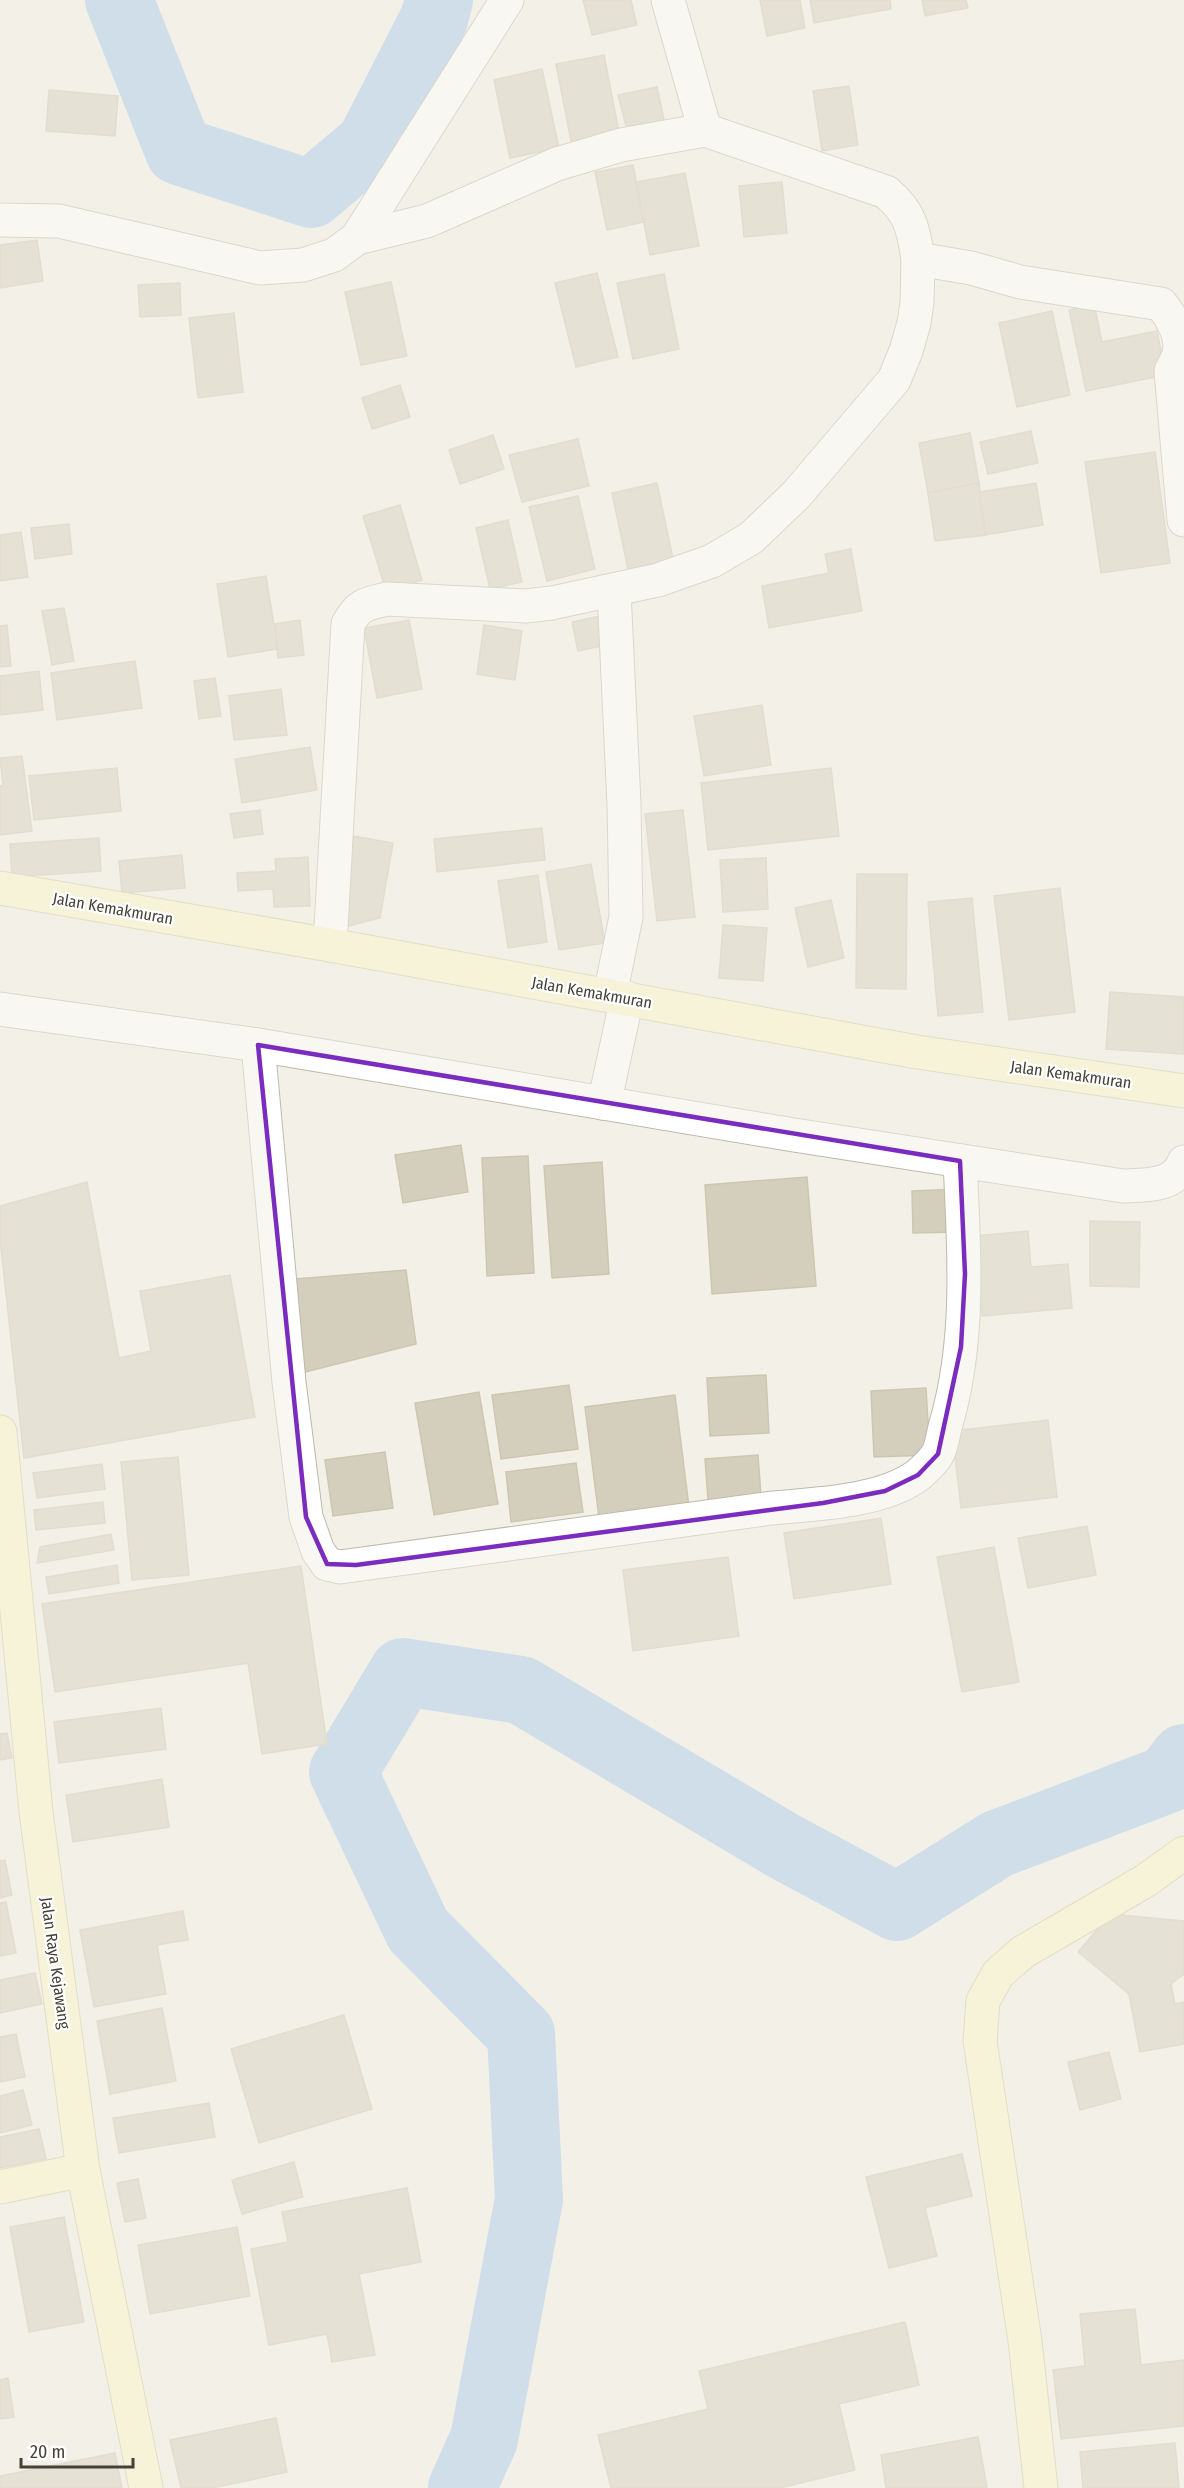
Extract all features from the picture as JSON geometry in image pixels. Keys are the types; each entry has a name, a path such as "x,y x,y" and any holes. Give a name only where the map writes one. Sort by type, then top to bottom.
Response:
{"street":[{"path":"0,220 60,221 260,268 303,265 334,255 357,238 507,0"},
{"path":"668,0 705,130"},
{"path":"330,945 348,624 356,610 371,602 387,598 526,606 614,591 658,580 712,561 751,538 796,495 894,380 906,351 917,302 918,259 913,225 901,204 886,192 705,130 621,145 557,164 428,221 357,238"},
{"path":"918,259 971,268 1020,282 1161,304 1172,317 1178,334 1180,352 1171,371 1183,506"},
{"path":"605,1095 621,1000 626,917 624,804 614,591"},
{"name":"Jalan Kemakmuran","path":"0,888 330,945 621,1000 917,1052 1184,1091"},
{"path":"0,1009 605,1095 960,1161 1123,1186 1153,1184 1169,1179 1177,1174 1184,1162"},
{"path":"258,1045 289,1382 306,1517 318,1551 327,1564 340,1567 761,1509 823,1503 885,1491 918,1475 938,1454 950,1410 961,1347 965,1274 960,1161"},
{"name":"Jalan Raya Kejawang","path":"0,1432 36,1812 83,2170 146,2488"},
{"path":"1041,2488 1025,2341 980,2041 983,2001 998,1974 1023,1952 1144,1881 1184,1853"},
{"path":"0,2187 83,2170"}],"highlighted area":[{"path":"258,1045 960,1161 965,1274 961,1347 938,1454 918,1475 885,1491 823,1503 356,1565 327,1564 306,1517"}],"building":[{"path":"583,0 631,0 637,25 592,35"},
{"path":"760,0 800,0 805,28 767,36"},
{"path":"810,0 890,0 891,9 814,23"},
{"path":"922,0 966,0 968,8 925,16"},
{"path":"604,55 619,132 571,141 556,64"},
{"path":"542,69 559,148 510,158 494,80"},
{"path":"849,86 858,145 822,151 813,91"},
{"path":"657,87 665,124 628,134 618,95"},
{"path":"49,90 118,96 115,136 46,131"},
{"path":"633,165 644,222 607,230 595,172"},
{"path":"685,173 699,246 650,255 636,182"},
{"path":"782,182 787,233 744,237 739,186"},
{"path":"37,240 43,281 0,288 0,245"},
{"path":"597,273 618,357 576,367 555,283"},
{"path":"664,274 679,349 633,359 617,283"},
{"path":"391,282 407,356 361,365 345,292"},
{"path":"180,283 181,315 140,317 138,285"},
{"path":"1094,304 1102,342 1157,331 1166,375 1086,391 1069,310"},
{"path":"1052,311 1070,395 1017,407 999,323"},
{"path":"234,313 243,392 198,398 189,318"},
{"path":"400,385 410,417 372,429 362,398"},
{"path":"1031,431 1038,463 988,474 980,442"},
{"path":"970,433 979,483 928,493 919,443"},
{"path":"493,435 504,469 460,484 449,450"},
{"path":"578,439 589,486 522,502 509,455"},
{"path":"1155,452 1170,563 1101,573 1085,462"},
{"path":"657,483 673,559 628,569 612,493"},
{"path":"979,483 986,535 935,541 928,493"},
{"path":"1036,483 1043,525 986,535 979,492"},
{"path":"578,496 595,569 547,581 529,507"},
{"path":"400,505 422,580 386,591 363,516"},
{"path":"508,520 522,582 490,589 476,528"},
{"path":"69,524 72,554 35,559 31,528"},
{"path":"21,532 28,577 0,581 0,535"},
{"path":"851,549 862,611 769,628 762,586 829,573 825,554"},
{"path":"266,576 278,649 228,657 217,584"},
{"path":"64,608 74,661 52,665 42,611"},
{"path":"605,615 611,644 578,651 572,622"},
{"path":"300,620 304,655 278,658 275,624"},
{"path":"409,620 422,689 377,698 364,628"},
{"path":"7,625 11,666 0,667 0,626"},
{"path":"484,625 522,631 515,680 477,674"},
{"path":"135,661 142,708 57,720 51,673"},
{"path":"39,671 43,710 0,715 0,676"},
{"path":"215,678 221,716 199,719 194,681"},
{"path":"281,689 287,735 234,740 229,696"},
{"path":"762,705 771,765 704,776 694,716"},
{"path":"310,747 317,790 242,803 235,759"},
{"path":"22,756 32,831 0,835 0,786 3,785 0,758"},
{"path":"117,768 121,811 34,820 29,776"},
{"path":"831,768 839,836 708,850 701,783"},
{"path":"260,810 263,834 234,838 230,814"},
{"path":"683,810 695,917 657,921 645,814"},
{"path":"542,828 545,860 437,872 434,839"},
{"path":"353,836 393,843 380,918 337,929"},
{"path":"99,838 101,871 12,877 10,844"},
{"path":"182,855 185,888 122,893 119,861"},
{"path":"308,857 310,906 274,907 273,889 238,891 237,873 276,871 275,859"},
{"path":"766,858 768,909 723,912 720,860"},
{"path":"591,864 605,943 559,950 546,872"},
{"path":"857,874 907,874 906,989 856,988"},
{"path":"538,875 547,942 508,948 498,881"},
{"path":"1060,888 1075,1012 1009,1020 994,896"},
{"path":"972,898 983,1012 938,1016 928,902"},
{"path":"831,900 844,958 808,967 795,908"},
{"path":"723,925 767,928 763,981 719,978"},
{"path":"1110,992 1184,997 1184,1054 1106,1049"},
{"path":"461,1145 468,1192 403,1203 395,1155"},
{"path":"528,1156 534,1273 487,1276 482,1158"},
{"path":"602,1162 609,1274 552,1278 544,1166"},
{"path":"807,1177 816,1286 712,1294 705,1185"},
{"path":"87,1182 119,1358 151,1351 140,1291 230,1275 255,1417 24,1458 0,1239 0,1206"},
{"path":"958,1189 959,1232 913,1233 912,1191"},
{"path":"1090,1221 1140,1222 1139,1287 1090,1286"},
{"path":"1028,1231 1031,1267 1068,1264 1072,1308 982,1316 975,1236"},
{"path":"406,1270 416,1344 305,1372 295,1279"},
{"path":"766,1375 769,1433 710,1436 707,1378"},
{"path":"569,1385 578,1449 501,1459 492,1395"},
{"path":"926,1388 930,1455 874,1457 871,1391"},
{"path":"479,1392 498,1504 434,1515 415,1403"},
{"path":"675,1395 689,1507 599,1518 585,1407"},
{"path":"1048,1420 1057,1497 961,1508 952,1431"},
{"path":"385,1452 393,1508 333,1516 325,1460"},
{"path":"758,1455 761,1496 708,1500 705,1459"},
{"path":"178,1457 189,1575 132,1580 121,1462"},
{"path":"576,1463 583,1512 511,1522 506,1472"},
{"path":"102,1464 105,1489 37,1498 33,1473"},
{"path":"103,1502 105,1523 36,1530 34,1510"},
{"path":"881,1518 891,1584 794,1599 784,1533"},
{"path":"1087,1526 1096,1575 1028,1588 1018,1538"},
{"path":"111,1534 114,1550 37,1563 40,1547"},
{"path":"994,1547 1019,1682 962,1692 937,1557"},
{"path":"728,1557 739,1636 633,1651 623,1570"},
{"path":"117,1565 119,1583 49,1594 46,1577"},
{"path":"301,1566 327,1744 262,1754 248,1663 55,1692 42,1604"},
{"path":"161,1708 166,1749 59,1763 54,1722"},
{"path":"7,1733 12,1758 0,1760 0,1734"},
{"path":"162,1779 169,1827 73,1842 66,1795"},
{"path":"5,1860 12,1895 0,1898 0,1861"},
{"path":"6,1902 16,1953 0,1956 0,1903"},
{"path":"183,1911 188,1940 157,1945 166,1994 94,2007 80,1930"},
{"path":"1110,1914 1184,1921 1184,1974 1171,1984 1175,2004 1184,2002 1184,2044 1140,2052 1129,1994 1078,1952"},
{"path":"35,1973 42,2004 0,2013 0,1980"},
{"path":"162,2008 176,2081 110,2094 97,2021"},
{"path":"344,2015 372,2109 259,2143 231,2049"},
{"path":"16,2034 25,2077 0,2082 0,2037"},
{"path":"1109,2052 1121,2099 1080,2110 1068,2062"},
{"path":"23,2090 32,2125 0,2133 0,2096"},
{"path":"209,2103 215,2137 119,2153 113,2118"},
{"path":"39,2129 46,2159 0,2168 0,2137"},
{"path":"962,2154 972,2196 925,2208 937,2256 889,2268 866,2177"},
{"path":"294,2162 303,2197 242,2214 232,2180"},
{"path":"138,2179 146,2218 125,2222 117,2183"},
{"path":"407,2188 421,2262 359,2274 375,2355 332,2362 327,2334 269,2345 251,2249 288,2242 282,2212"},
{"path":"64,2217 84,2322 29,2332 10,2227"},
{"path":"237,2227 250,2296 150,2314 138,2245"},
{"path":"1135,2309 1141,2365 1184,2360 1184,2426 1061,2439 1053,2370 1085,2366 1080,2314"},
{"path":"905,2322 919,2385 839,2404 855,2470 780,2488 611,2488 598,2435 708,2409 699,2371"},
{"path":"8,2378 14,2417 0,2419 0,2380"},
{"path":"276,2418 287,2472 213,2488 181,2488 170,2440"},
{"path":"978,2437 987,2488 886,2488 881,2455"},
{"path":"1175,2443 1179,2488 1083,2488 1080,2452"},
{"path":"115,2453 122,2488 0,2488 0,2476"}],"waterway":[{"path":"119,0 179,151 311,194 370,144 434,19 439,0"},
{"path":"462,2488 484,2439 529,2199 521,2034 418,1930 343,1772 403,1672 521,1690 782,1845 897,1907 997,1844 1168,1779 1184,1758"}]}
